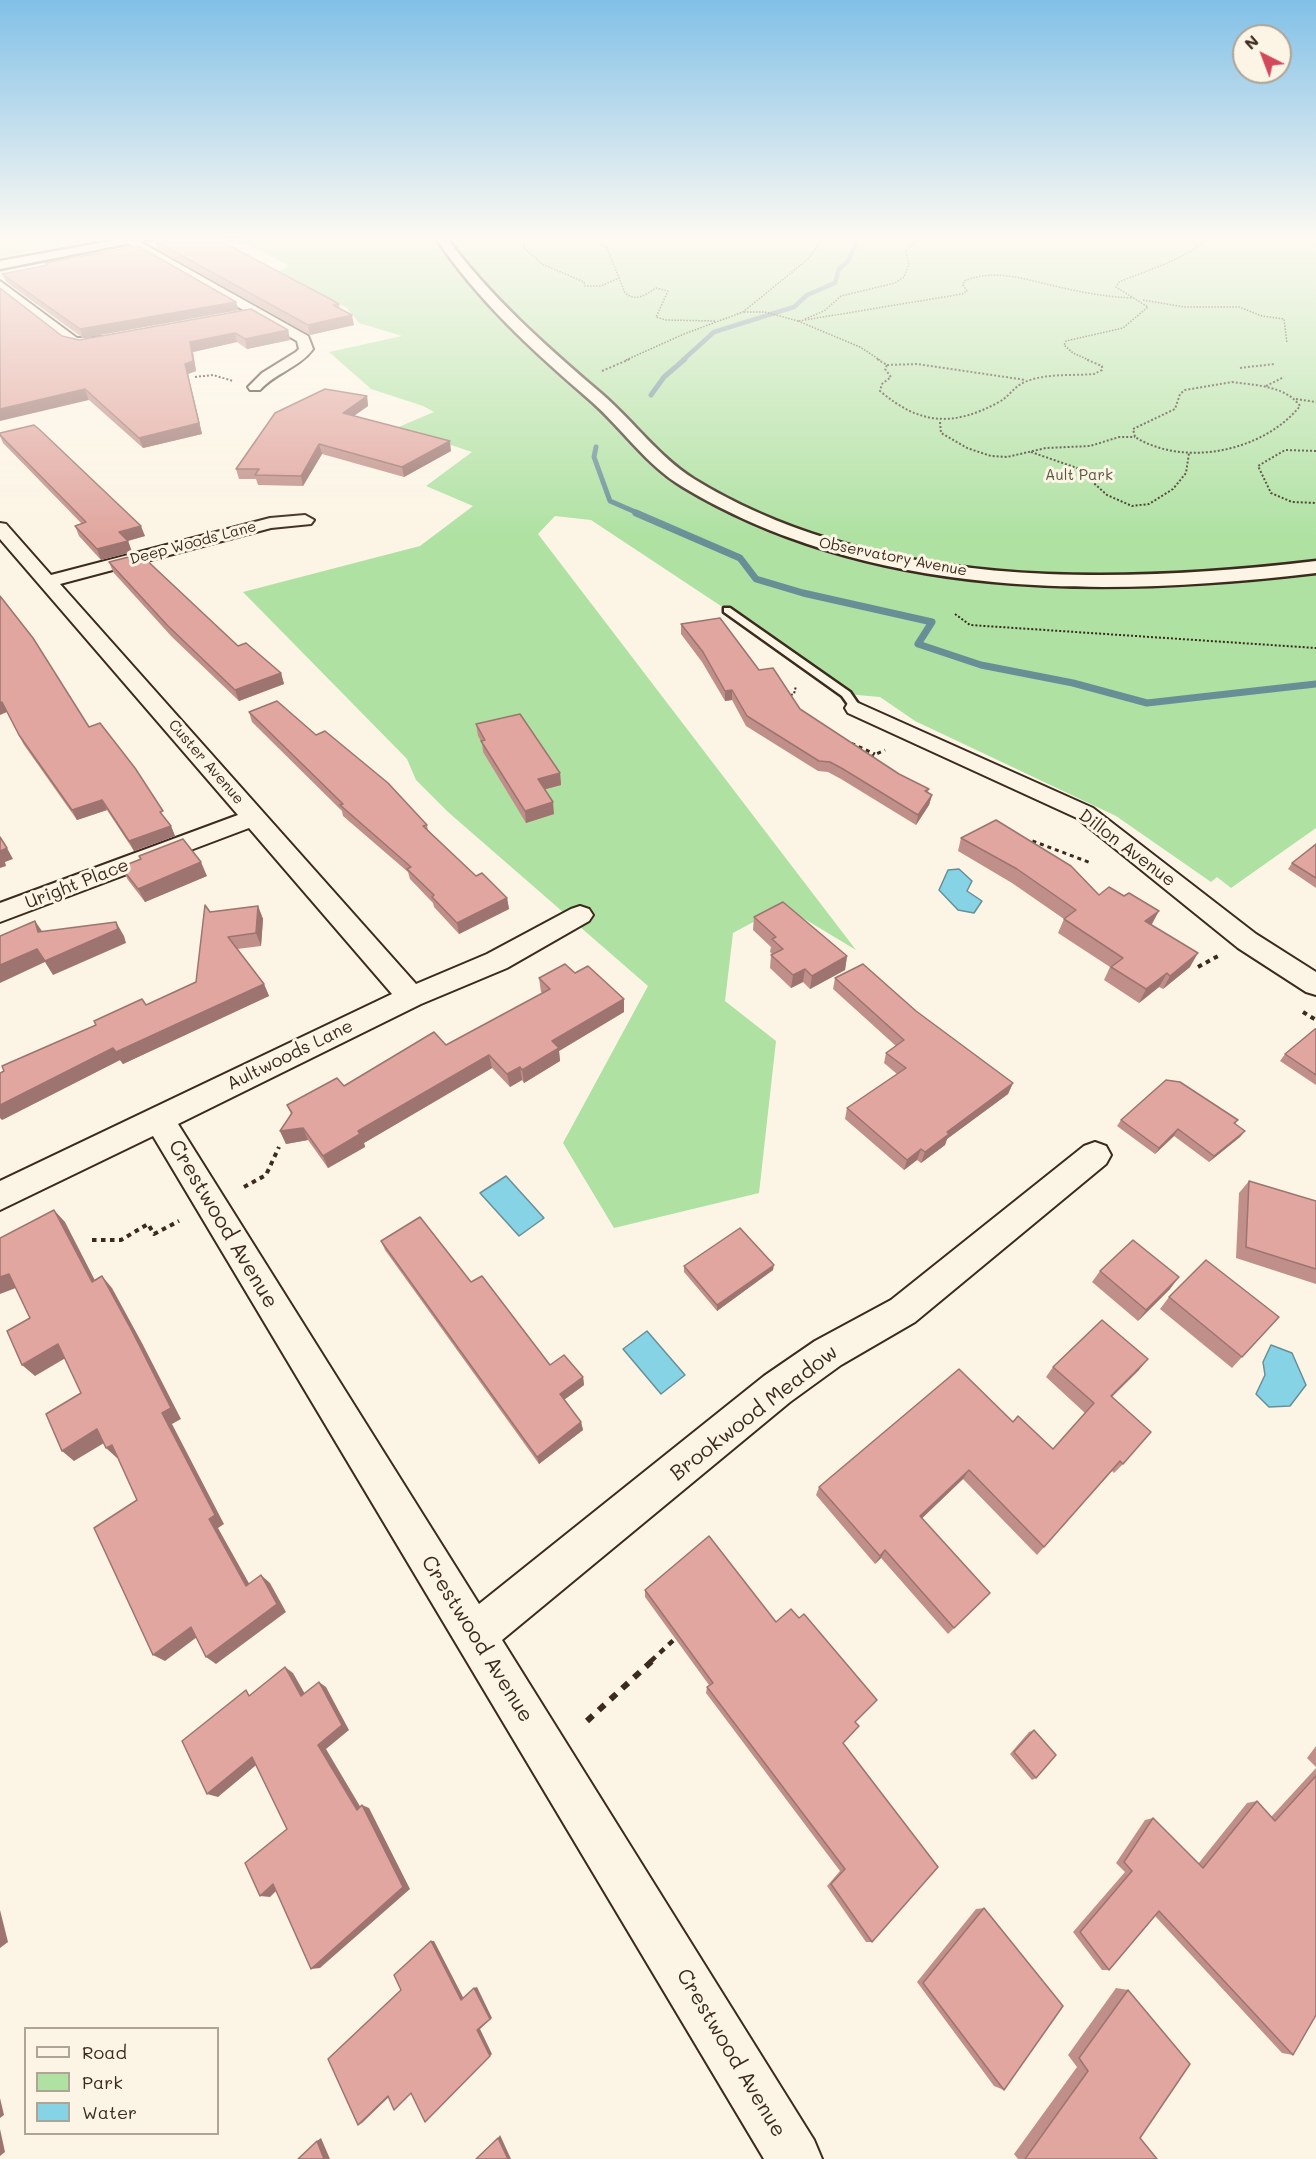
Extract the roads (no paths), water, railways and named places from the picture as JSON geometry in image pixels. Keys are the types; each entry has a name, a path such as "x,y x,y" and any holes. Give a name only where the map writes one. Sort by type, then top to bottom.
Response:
{"street":[{"path":"68,338 83,344 120,339"},
{"path":"255,387 262,378 301,356 306,349 301,338"},
{"name":"Observatory Avenue","path":"528,338 685,481 714,499 776,529 868,555 963,572 1084,581 1231,576 1316,567"},
{"name":"Deep Woods Lane","path":"47,582 270,523 305,520"},
{"name":"Custer Avenue","path":"0,528 411,997"},
{"name":"Dillon Avenue","path":"856,708 1085,813 1121,839 1247,941 1316,985"},
{"name":"Uright Place","path":"0,913 255,817"},
{"name":"Aultwoods Lane","path":"0,1196 411,997 497,961 580,915"},
{"name":"Crestwood Avenue","path":"159,1119 795,2159"},
{"name":"Brookwood Meadow","path":"475,1635 777,1389 828,1353 903,1311 1095,1155"}],"lane":[{"path":"728,610 846,694 856,708"}],"water":[{"path":"959,869 972,881 967,891 982,901 974,913 958,910 939,890 948,870"},
{"path":"506,1176 544,1218 519,1236 480,1193"},
{"path":"647,1331 685,1375 661,1394 623,1349"},
{"path":"1271,1345 1292,1353 1306,1385 1290,1406 1269,1407 1256,1394 1265,1375 1263,1362"}],"waterway":[{"path":"683,360 708,338"},
{"path":"651,395 664,377 685,359"},
{"path":"596,447 594,457 610,501 640,514"},
{"path":"636,513 740,558 756,579 803,593 932,622 918,644 981,665 1073,683 1147,703 1316,684"}],"park label":[{"name":"Ault Park","path":"1079,475"}]}
